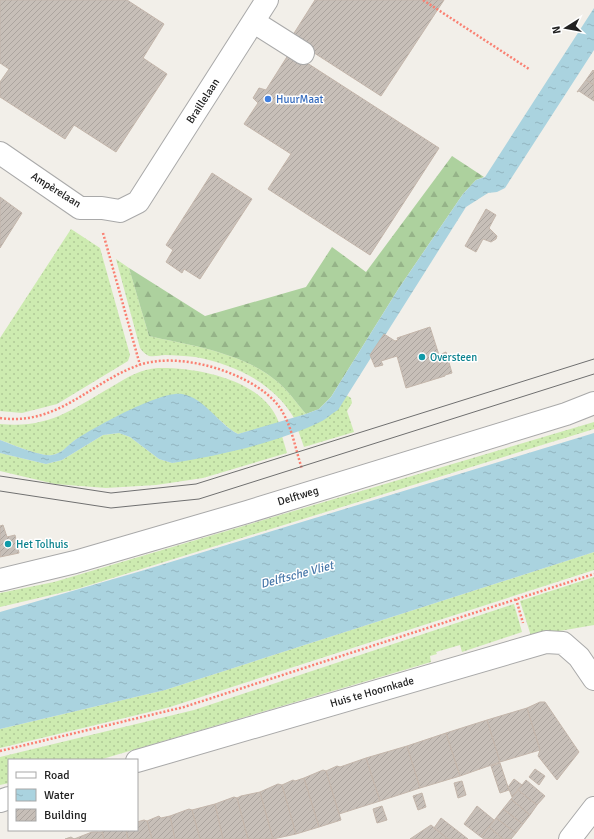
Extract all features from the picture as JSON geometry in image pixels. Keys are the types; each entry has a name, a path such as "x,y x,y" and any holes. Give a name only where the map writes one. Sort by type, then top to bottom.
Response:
{"street":[{"name":"Braillelaan","path":"138,202 267,0"},
{"path":"254,22 303,53"},
{"name":"Ampèrelaan","path":"0,153 80,208 102,208 120,211 138,202"},
{"name":"Delftweg","path":"0,580 75,562 309,493 566,414 594,402"},
{"name":"Huis te Hoornkade","path":"138,761 546,642 563,643 579,657 594,679"},
{"path":"570,839 594,808"}],"path":[{"path":"423,0 529,69"},
{"path":"102,208 103,236 140,365"},
{"path":"0,418 15,420 53,412 140,365 168,361 185,362 235,375 253,384 277,404 285,416 309,493"},
{"path":"0,751 184,707 594,574"}],"green space":[{"path":"452,156 484,177 476,180 463,194 399,288 331,397 319,409 306,414 280,384 266,373 235,358 201,347 149,336 129,268 205,316 306,287 332,247 366,272"},
{"path":"71,229 100,248 130,355 128,361 57,404 22,413 0,411 0,338"},
{"path":"116,259 129,268 149,336 201,347 251,365 266,373 280,384 306,414 294,418 276,395 252,377 238,370 210,360 195,357 169,355 149,356 145,354 140,348"},
{"path":"158,368 191,370 228,379 245,386 260,396 271,408 279,423 238,434 231,430 198,401 75,440 62,451 52,455 33,452 0,440 0,424 17,425 33,423 60,416 135,374"},
{"path":"346,395 351,398 352,403 347,411 354,432 304,447 298,430 326,418 336,409"},
{"path":"594,422 594,429 77,589 0,607 0,593 54,582"},
{"path":"119,433 130,437 159,459 172,463 244,448 282,436 287,453 203,478 156,485 106,488 55,484 0,471 0,453 46,464 62,460 103,435"},
{"path":"594,552 594,570 170,707 0,748 0,729 165,690"},
{"path":"594,577 594,625 531,636 520,601"},
{"path":"514,604 522,632 462,652 460,645 436,652 437,654 430,656 431,662 102,759 8,759 8,783 0,785 0,757 194,710"}],"water":[{"path":"594,8 594,50 505,188 497,192 488,193 466,207 338,410 334,413 320,422 304,429 267,442 228,452 172,463 159,459 130,437 119,433 103,435 62,460 46,464 0,453 0,440 41,454 55,454 75,440 111,419 144,404 172,394 190,396 205,406 231,430 238,434 319,409 331,397 399,288 463,194 476,180 485,177"},
{"name":"Delftsche Vliet","path":"594,433 594,552 165,690 0,729 0,612 141,571"}],"building":[{"path":"0,0 127,0 164,24 143,58 167,74 116,152 74,125 65,139 0,97 0,82 9,69 0,63"},
{"path":"315,0 444,0 381,96 291,38"},
{"path":"290,52 439,148 370,255 268,189 291,154 244,124 258,103 253,98 259,88 266,90"},
{"path":"593,70 594,71 594,85 586,80"},
{"path":"586,80 594,85 594,101 579,91 577,92"},
{"path":"212,173 252,199 200,279 184,269 182,273 166,262 173,250 166,245"},
{"path":"0,197 22,213 0,248"},
{"path":"486,209 496,215 489,228 497,236 496,239 491,242 483,239 476,252 465,246"},
{"name":"Oversteen","path":"430,327 439,355 446,352 452,373 406,388 397,356 381,361 383,365 375,367 370,355 384,334 395,341 398,340 397,338"},
{"name":"Het Tolhuis","path":"3,525 7,537 15,535 19,553 0,557 0,526"},
{"path":"540,702 545,702 579,752 557,780 538,756 540,750 527,708"},
{"path":"527,708 540,750 500,762 487,720"},
{"path":"487,720 500,762 460,776 446,733"},
{"path":"446,733 460,776 420,788 407,746"},
{"path":"407,746 420,788 380,801 366,758"},
{"path":"366,758 380,801 339,814 326,771 337,766 340,767"},
{"path":"500,763 509,790 500,793 491,766"},
{"path":"535,769 545,776 539,785 529,777"},
{"path":"323,770 326,771 341,820 319,827 304,778"},
{"path":"304,778 319,827 296,834 282,785 293,780 295,781"},
{"path":"514,779 522,785 512,797 508,787"},
{"path":"526,780 545,796 537,805 518,790"},
{"path":"462,781 466,795 458,798 454,783"},
{"path":"278,784 282,785 296,834 273,839 260,792"},
{"path":"518,790 537,805 530,815 511,799"},
{"path":"260,792 273,839 248,839 237,798"},
{"path":"422,793 426,807 418,810 413,796"},
{"path":"234,797 237,798 248,839 223,839 215,804"},
{"path":"511,799 530,815 523,824 503,809"},
{"path":"215,804 223,839 200,839 192,810"},
{"path":"382,806 387,820 377,823 373,809"},
{"path":"477,806 494,820 481,837 464,824"},
{"path":"189,809 192,810 200,839 175,839 170,816"},
{"path":"503,809 523,824 516,833 496,818"},
{"path":"159,816 161,818 170,816 175,839 152,839 147,821"},
{"path":"441,818 468,839 448,839 434,828"},
{"path":"496,818 516,833 511,839 503,839 489,827"},
{"path":"144,820 147,821 152,839 128,839 126,831 138,831 138,822"},
{"path":"431,825 448,839 410,839"},
{"path":"489,827 503,839 484,839 481,837"},
{"path":"126,831 128,839 104,839 102,832"},
{"path":"92,832 102,832 104,839 74,839"}],"tram line":[{"path":"0,476 111,493 196,484 594,359"},
{"path":"0,491 111,508 199,499 594,374"}],"place":[{"name":"HuurMaat","path":"268,99"},
{"name":"Oversteen","path":"422,357"},
{"name":"Het Tolhuis","path":"8,544"}]}
